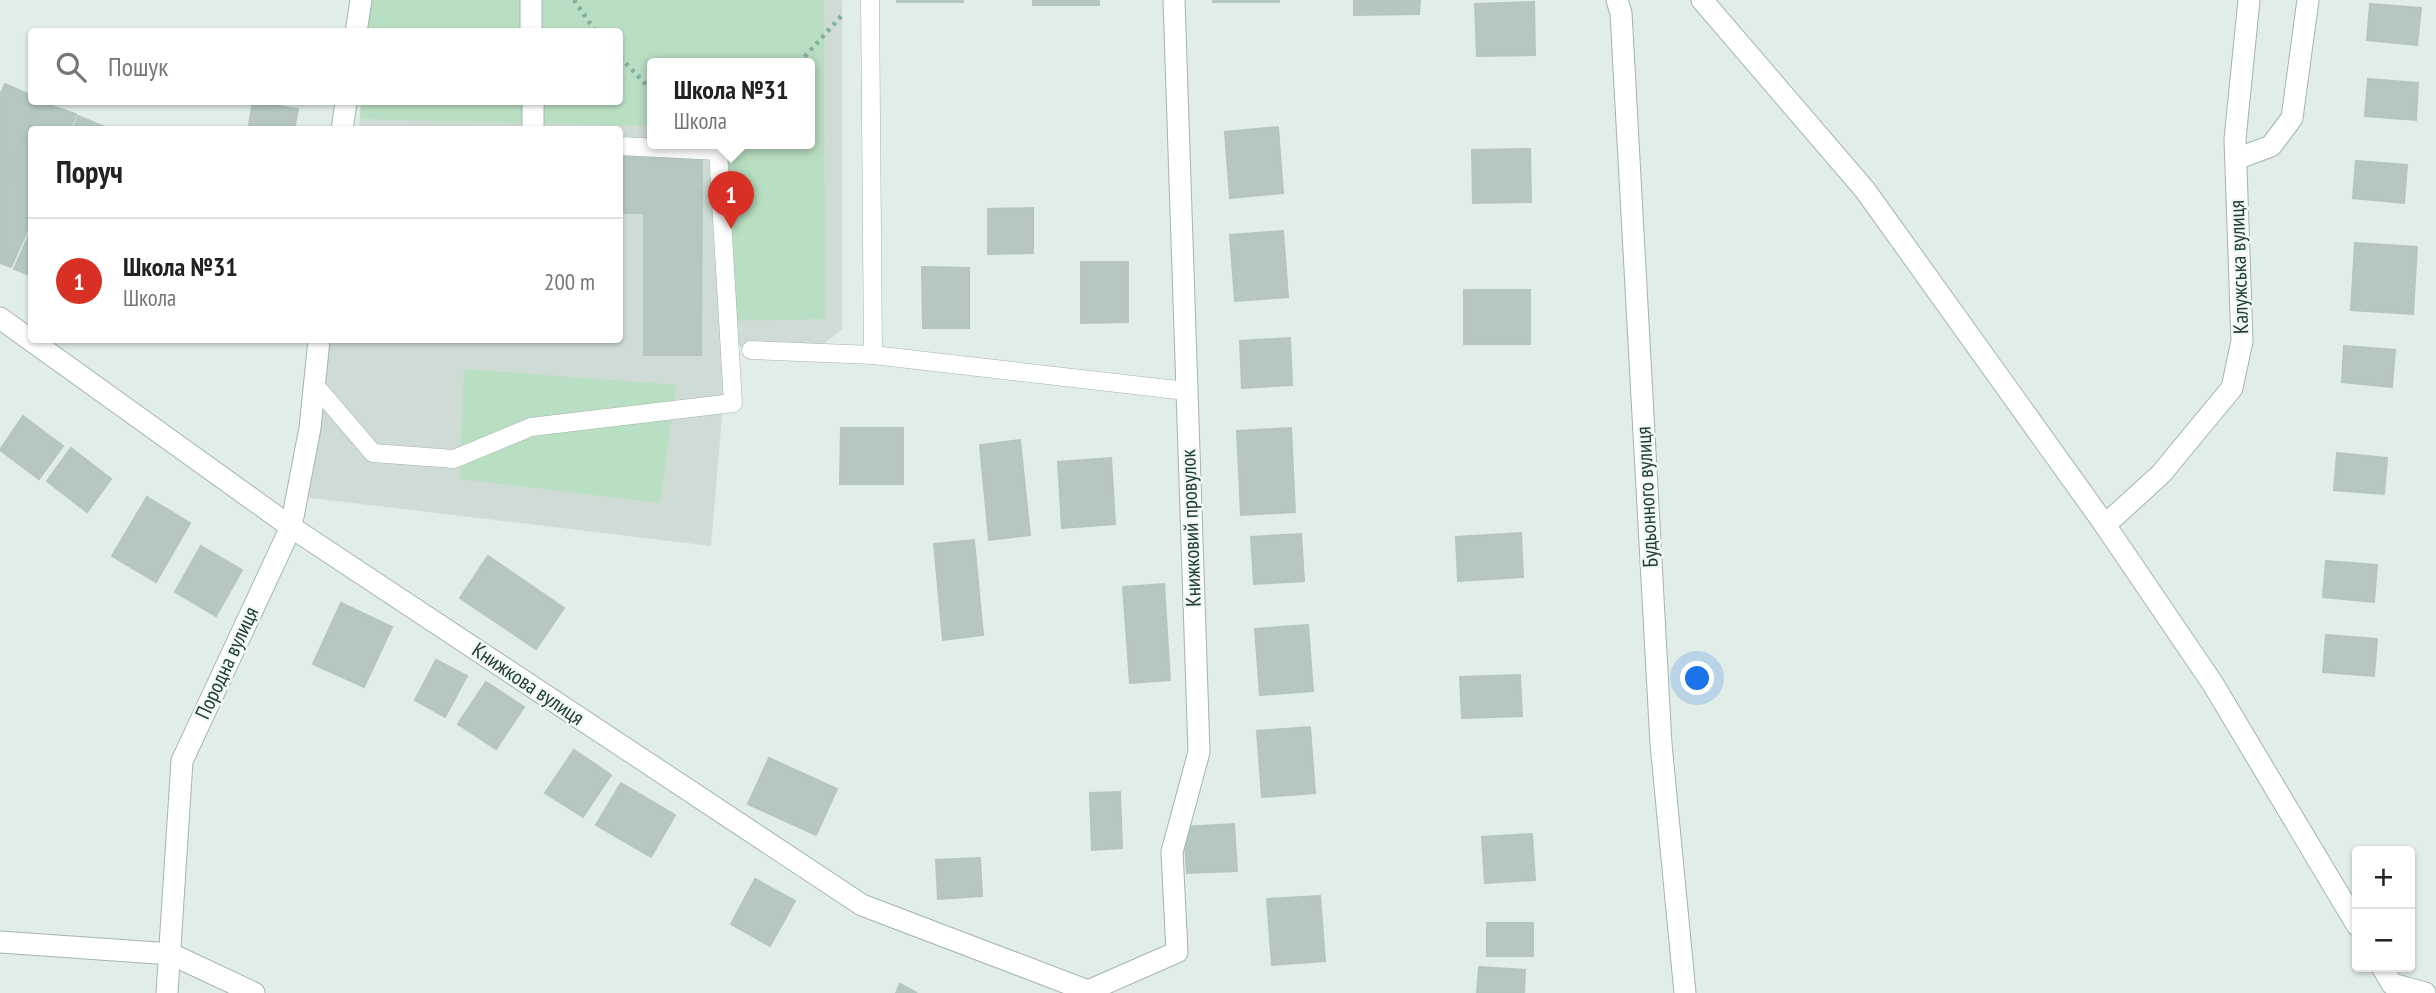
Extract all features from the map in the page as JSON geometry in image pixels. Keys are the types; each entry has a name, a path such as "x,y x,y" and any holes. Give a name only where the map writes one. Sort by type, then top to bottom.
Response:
{"street":[{"path":"357,28 361,0"},
{"path":"531,0 531,28"},
{"name":"Книжковий провулок","path":"1089,992 1177,952 1172,852 1199,752 1174,0"},
{"path":"1702,0 1865,190 2105,525 2213,684 2352,917"},
{"name":"Калужська вулиця","path":"2105,525 2161,474 2232,388 2242,341 2236,159 2249,0"},
{"path":"2236,159 2271,146 2292,118 2308,0"},
{"name":"Будьонного вулиця","path":"1624,4 1661,744 1685,993"},
{"path":"343,126 346,105"},
{"path":"533,105 533,126"},
{"name":"Книжкова вулиця","path":"0,318 28,338"},
{"name":"Книжкова вулиця","path":"35,343 291,527 862,905 1089,992"},
{"name":"Породна вулиця","path":"167,993 182,761 291,527 310,428 319,343"},
{"path":"0,942 171,954 254,993"},
{"path":"2390,981 2425,993"}],"lane":[{"path":"870,0 873,355"},
{"path":"623,146 647,147"},
{"path":"314,384 373,453 453,459 531,427 733,403 718,151 679,149"},
{"path":"751,350 873,355 1186,391"}],"path":[{"path":"575,0 593,28"},
{"path":"804,58 848,9"},
{"path":"623,60 647,86"}],"shaded area":[{"path":"370,0 842,0 842,329 816,350 728,346 711,546 303,497 327,343 623,343 623,126 359,126 361,105 623,105 623,28 367,28"}],"green space":[{"path":"370,0 824,0 825,319 719,321 719,149 815,149 815,58 647,58 647,126 360,119 361,105 623,105 623,28 367,28"},
{"path":"464,369 676,385 660,503 460,479"}],"building":[{"path":"963,0 963,2 897,2"},
{"path":"1033,0 1099,0 1099,5 1033,5"},
{"path":"1279,0 1279,2 1213,2"},
{"path":"1354,0 1420,0 1419,14 1354,15"},
{"path":"1534,2 1535,55 1477,56 1475,4"},
{"path":"2370,4 2421,8 2417,45 2367,40"},
{"path":"2368,79 2418,83 2416,120 2365,116"},
{"path":"5,84 28,94 28,105 38,105 0,194 0,95"},
{"path":"39,105 49,105 76,114 72,126 30,126"},
{"path":"252,105 298,109 295,126 249,126"},
{"path":"78,116 102,126 74,126"},
{"path":"1278,127 1283,193 1230,198 1225,132"},
{"path":"28,130 28,229 11,267 0,263 0,196"},
{"path":"623,147 702,155 701,355 644,355 644,213 623,213"},
{"path":"1530,149 1531,202 1473,203 1472,150"},
{"path":"2356,161 2407,165 2404,203 2353,198"},
{"path":"1033,208 1033,253 988,254 988,209"},
{"path":"1283,231 1288,297 1235,301 1230,235"},
{"path":"28,237 28,274 14,269"},
{"path":"2355,243 2417,247 2413,314 2351,310"},
{"path":"1081,262 1128,262 1128,322 1081,323"},
{"path":"922,267 969,268 969,328 923,328"},
{"path":"1464,290 1530,290 1530,344 1464,344"},
{"path":"1290,338 1292,385 1242,388 1240,341"},
{"path":"2344,346 2395,350 2392,387 2342,382"},
{"path":"23,416 63,446 39,479 0,450"},
{"path":"841,428 903,428 903,484 840,484"},
{"path":"1291,428 1295,512 1241,515 1237,431"},
{"path":"1020,440 1030,535 989,540 980,445"},
{"path":"71,448 111,479 87,512 47,481"},
{"path":"2337,453 2387,458 2384,494 2334,490"},
{"path":"1111,458 1115,524 1062,528 1058,462"},
{"path":"147,497 190,523 156,582 112,556"},
{"path":"1521,533 1523,577 1458,581 1456,537"},
{"path":"1301,534 1304,581 1254,584 1251,537"},
{"path":"974,540 983,635 943,640 934,544"},
{"path":"201,546 242,570 216,616 175,592"},
{"path":"488,556 564,608 536,649 460,598"},
{"path":"2326,561 2377,565 2374,602 2323,597"},
{"path":"1164,584 1170,680 1130,683 1123,587"},
{"path":"341,603 392,627 364,687 313,664"},
{"path":"1308,625 1313,691 1260,695 1255,629"},
{"path":"2326,635 2377,639 2374,676 2323,672"},
{"path":"436,660 467,676 445,717 415,700"},
{"path":"1520,675 1522,716 1462,718 1460,677"},
{"path":"486,682 524,707 496,749 458,724"},
{"path":"1310,727 1315,793 1262,797 1257,731"},
{"path":"574,750 611,775 583,817 545,793"},
{"path":"769,758 837,789 816,835 748,804"},
{"path":"621,783 675,815 651,857 596,825"},
{"path":"1120,792 1122,848 1092,850 1090,793"},
{"path":"1234,824 1237,871 1187,873 1184,827"},
{"path":"1532,834 1535,880 1485,883 1482,837"},
{"path":"980,858 982,896 938,899 936,860"},
{"path":"755,879 795,901 770,946 731,924"},
{"path":"1320,896 1325,961 1272,965 1267,899"},
{"path":"1487,923 1533,923 1533,956 1487,956"},
{"path":"1479,967 1525,970 1524,993 1477,993"},
{"path":"900,984 917,993 896,993"}],"place":[{"name":"Школа №31","path":"731,229"}]}
